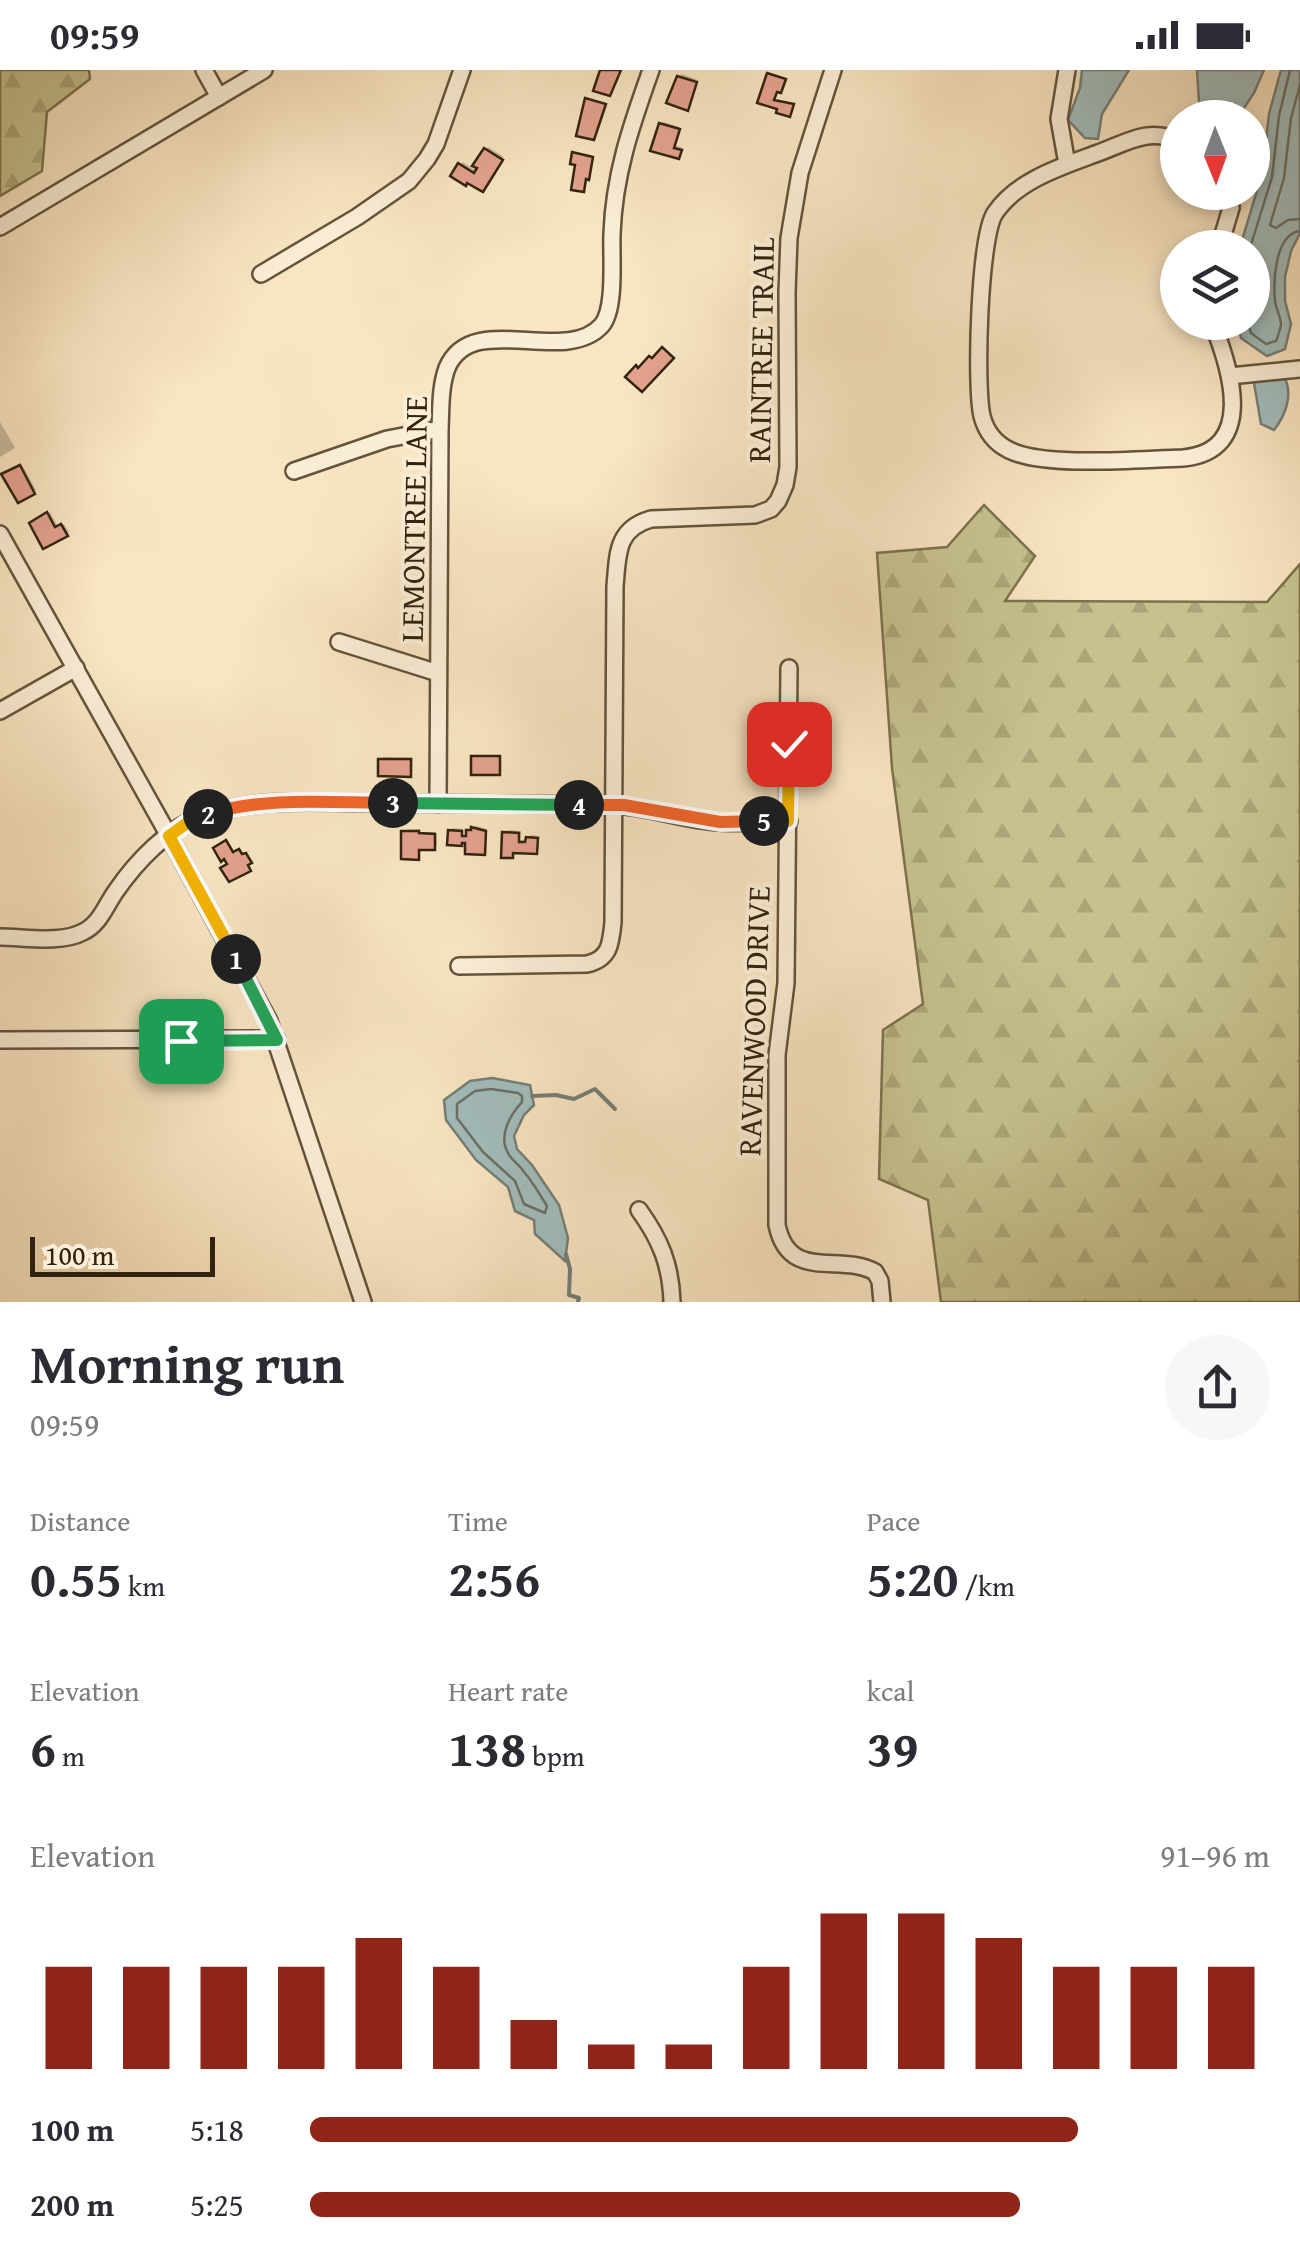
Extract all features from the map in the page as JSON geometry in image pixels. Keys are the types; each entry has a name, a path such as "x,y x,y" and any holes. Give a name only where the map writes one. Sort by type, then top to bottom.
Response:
{"street":[{"path":"204,70 218,97"},
{"path":"0,227 264,70"},
{"path":"261,274 409,181 436,144 462,70"},
{"name":"LEMONTREE LANE","path":"438,804 440,429 446,372 465,347 487,340 578,339 605,320 610,301 612,231 620,165 651,70"},
{"name":"RAINTREE TRAIL","path":"459,966 587,964 603,958 612,942 617,558 625,534 640,522 739,516 767,511 778,501 788,467 788,238 800,173 833,70"},
{"path":"1067,70 1059,120 1067,164"},
{"path":"1160,135 1140,136 1067,164 1015,193 989,225 982,284 982,417 991,437 1008,450 1037,458 1196,457 1216,448 1226,435 1232,405 1230,376 1220,340"},
{"path":"1230,376 1300,369"},
{"path":"294,470 387,439 440,429"},
{"path":"0,534 269,1022 364,1302"},
{"path":"340,642 438,673"},
{"path":"0,711 76,668"},
{"name":"RAVENWOOD DRIVE","path":"789,668 786,983 776,1055 776,1224 788,1250 804,1261 872,1270 880,1281 882,1302"},
{"path":"0,937 67,937 87,930 128,876 169,836 200,817 232,807 614,805 660,810 698,820 788,821"},
{"path":"0,1040 277,1040"},
{"path":"639,1210 666,1254 672,1302"}],"green space":[{"path":"0,70 89,70 90,79 47,112 42,171 0,196"},
{"path":"984,505 1035,556 1005,601 1267,602 1300,564 1300,1302 941,1302 928,1200 879,1179 883,1030 923,1004 892,768 877,553 947,547"}],"water":[{"path":"1082,70 1129,70 1102,114 1098,139 1085,138 1068,120"},
{"path":"1197,70 1264,70 1249,100 1199,100"},
{"path":"1281,70 1300,70 1300,233 1285,277 1285,301 1291,324 1285,349 1267,356 1244,340 1270,340 1270,230 1245,230 1251,210 1270,210 1270,110"},
{"path":"1284,377 1287,405 1274,430 1261,424 1254,383 1258,378"},
{"path":"492,1078 530,1085 534,1105 514,1136 517,1149 559,1205 568,1238 565,1261 535,1234 534,1220 515,1211 508,1187 476,1160 446,1120 444,1100 470,1081"}],"building":[{"path":"600,70 621,70 610,96 593,91"},
{"path":"767,73 786,79 774,100 794,104 790,117 757,103"},
{"path":"677,76 697,82 688,111 666,103"},
{"path":"585,98 606,104 594,140 576,136"},
{"path":"659,123 680,129 674,148 682,150 679,159 650,151"},
{"path":"484,148 503,160 483,192 450,176 458,163 474,173 477,168 472,166"},
{"path":"572,152 593,157 584,192 571,190 575,165 570,164"},
{"path":"662,347 674,358 642,392 625,377"},
{"path":"20,465 35,494 18,503 1,474"},
{"path":"47,512 55,527 61,524 68,536 43,549 29,523"},
{"path":"471,756 500,756 500,775 471,775"},
{"path":"378,759 411,759 411,777 378,776"},
{"path":"471,827 486,831 485,855 465,854 465,843 447,845 448,830 462,831 462,836 466,836"},
{"path":"401,831 435,834 435,850 419,850 419,860 401,859"},
{"path":"502,832 519,833 519,842 525,842 526,837 538,838 537,854 513,853 513,858 501,858"},
{"path":"226,840 233,852 239,849 246,853 252,863 248,865 251,871 229,882 220,868 227,864 224,859 221,862 213,848"}],"waterway":[{"path":"532,1096 574,1099 595,1089 615,1109"},
{"path":"566,1254 569,1295 579,1298 578,1302"}],"route":[{"path":"181,1041 277,1040 169,836 187,823 232,807 321,803 624,805 698,820 788,821 789,744"}]}
